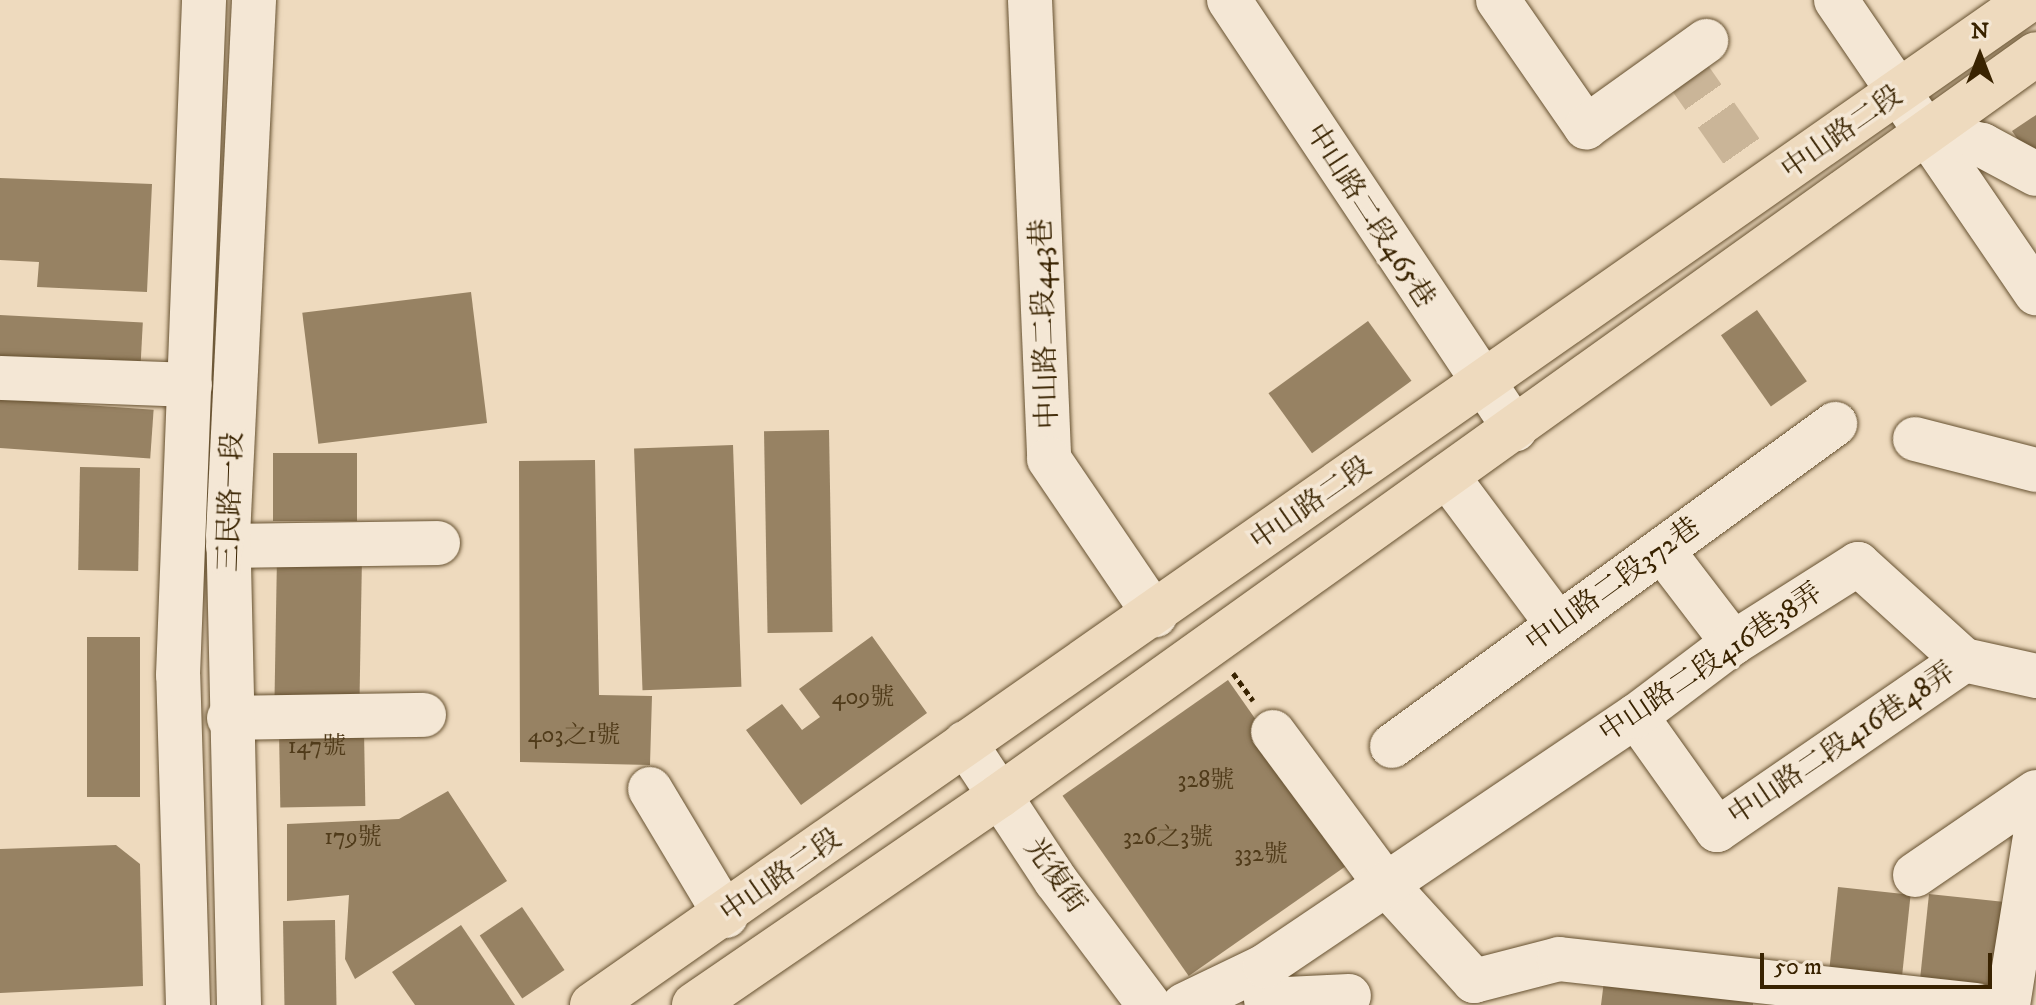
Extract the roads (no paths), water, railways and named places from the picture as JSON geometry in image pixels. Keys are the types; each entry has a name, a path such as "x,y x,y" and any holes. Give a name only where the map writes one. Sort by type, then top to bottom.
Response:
{"main road":[{"name":"中山路二段","path":"607,1000 965,743 1155,615 2029,0"},
{"name":"中山路二段","path":"694,1005 999,796 2036,54"}],"street":[{"path":"170,0 254,2"},
{"name":"三民路一段","path":"188,1005 178,675 204,0"},
{"name":"中山路二段443巷","path":"1030,0 1049,459 1155,615"},
{"name":"中山路二段465巷","path":"1229,0 1481,384 1515,429"},
{"path":"1498,0 1586,127 1706,41"},
{"path":"1836,0 2036,293"},
{"name":"三民路一段","path":"239,1005 229,718 228,546 254,2"},
{"path":"1927,132 1982,145 2036,174"},
{"path":"0,378 190,385"},
{"name":"中山路二段372巷","path":"1392,746 1835,424"},
{"path":"1915,439 2036,470"},
{"path":"1447,476 1558,625"},
{"path":"228,546 438,543"},
{"path":"1662,550 1733,643"},
{"name":"中山路二段416巷38弄","path":"1184,1005 1266,990 1384,882 1636,716 1733,643 1858,564 1964,660 2036,676"},
{"name":"中山路二段416巷48弄","path":"1636,716 1717,830 1964,660"},
{"path":"229,718 424,715"},
{"path":"1273,732 1384,882 1478,987 1559,959 1975,1005"},
{"name":"光復街","path":"965,743 999,796 1149,1005"},
{"path":"650,789 726,916"},
{"path":"1915,875 2036,792"},
{"path":"2008,1005 2030,931 2036,831"},
{"path":"1266,990 1349,996"}],"tunnel":[{"path":"1678,61 1766,186"}]}
